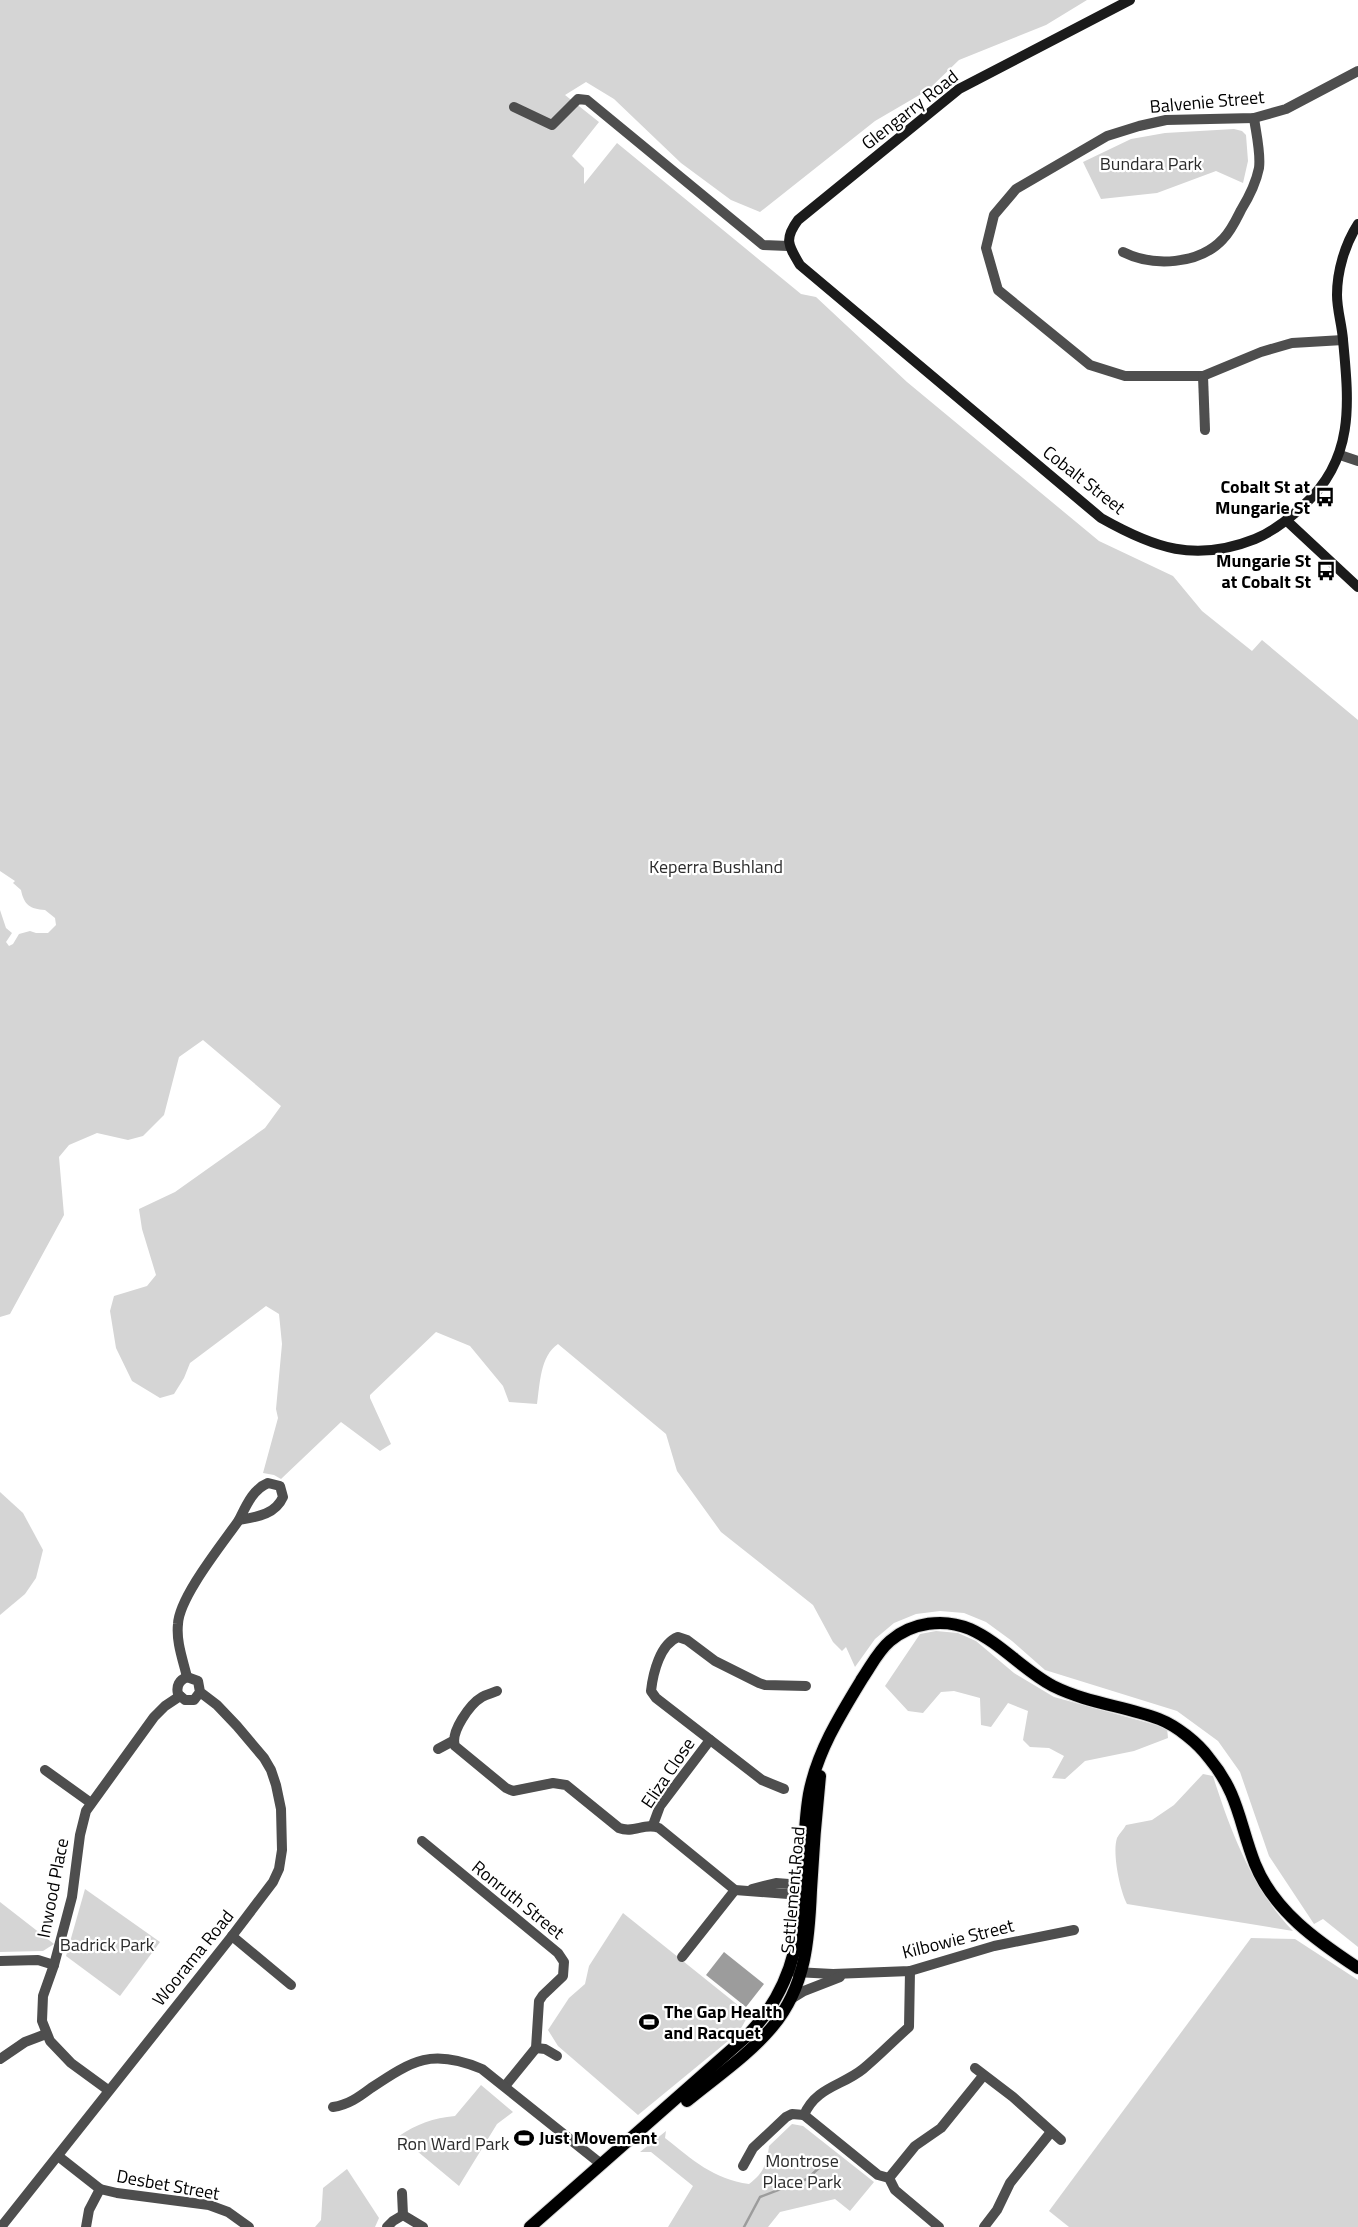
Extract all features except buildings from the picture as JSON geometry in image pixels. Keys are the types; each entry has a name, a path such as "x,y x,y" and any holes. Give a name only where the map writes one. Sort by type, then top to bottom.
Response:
{"main road":[{"name":"Settlement Road","path":"605,2161 650,2131 754,2045 774,2025 791,1999 804,1927 805,1890 824,1748 843,1709 877,1656 890,1641 909,1629 930,1623 946,1623 964,1627 985,1636 1030,1671 1052,1685 1080,1698 1161,1720 1184,1735 1207,1755 1223,1776 1236,1800 1256,1866 1264,1882 1282,1907 1310,1933 1358,1968"},
{"name":"Settlement Road","path":"530,2227 748,2035 795,1972"}],"street":[{"name":"Glengarry Road","path":"788,246 790,231 798,220 959,89 1130,0"},
{"name":"Balvenie Street","path":"1343,340 1292,343 1262,352 1203,376 1125,376 1090,365 998,290 986,248 994,215 1016,189 1107,136 1166,120 1254,118 1286,109 1358,71"},
{"path":"514,107 552,125 578,100 587,100 763,245 788,246"},
{"path":"1123,252 1135,258 1161,261 1189,259 1208,251 1223,240 1255,185 1259,166 1254,118"},
{"name":"Cobalt Street","path":"788,246 807,271 1101,518 1125,532 1148,542 1198,552 1234,547 1264,535 1287,521 1314,496 1340,455 1346,422 1343,340 1337,296 1340,270 1352,232 1358,224"},
{"path":"1203,376 1204,430"},
{"path":"1340,455 1358,460"},
{"path":"1287,521 1336,569 1358,587"},
{"path":"200,1692 197,1698 191,1701 185,1700 180,1696 178,1685 187,1677 180,1648 178,1622 180,1613 194,1586 239,1520"},
{"path":"784,1789 762,1780 661,1702 651,1691 660,1658 666,1645 670,1640 678,1637 683,1638 715,1661 765,1686 806,1686"},
{"name":"Woorama Road","path":"1,2227 232,1936 273,1882 279,1869 282,1850 281,1809 276,1785 264,1758 230,1719 200,1692 198,1681 187,1677"},
{"path":"497,1691 481,1697 476,1702 457,1726 453,1741 455,1746 469,1758 513,1791 560,1783 566,1785 619,1828 626,1831 653,1825 659,1828 739,1890 805,1890"},
{"name":"Inwood Place","path":"108,2090 58,2051 46,2034 42,2021 43,1996 54,1965 72,1897 83,1820 91,1803 104,1788 154,1717 165,1706 180,1696"},
{"name":"Eliza Close","path":"653,1825 660,1806 710,1740"},
{"path":"438,1748 453,1741"},
{"path":"45,1770 91,1803"},
{"name":"Ronruth Street","path":"422,1841 558,1953 564,1962 563,1976 543,1994 539,2001 536,2048"},
{"path":"682,1957 739,1890"},
{"name":"Kilbowie Street","path":"795,1972 851,1974 910,1971 994,1946 1074,1930"},
{"path":"232,1936 291,1986"},
{"path":"0,1961 38,1960 54,1965"},
{"path":"804,2114 809,2103 816,2095 861,2070 909,2027 910,1971"},
{"path":"791,1999 804,1990 851,1974"},
{"path":"0,2059 24,2042 46,2034"},
{"path":"505,2086 536,2048 545,2049 557,2056"},
{"path":"333,2108 353,2101 393,2073 424,2059 460,2060 482,2069 605,2161"},
{"path":"975,2068 983,2076 1013,2097 1061,2140"},
{"path":"889,2178 916,2146 941,2128 983,2076"},
{"path":"743,2166 753,2148 786,2117 792,2114 804,2114 878,2175 889,2178 895,2190 940,2227"},
{"path":"984,2227 997,2210 1010,2182 1051,2132"},
{"name":"Desbet Street","path":"58,2156 100,2189 209,2205 228,2212 249,2227"},
{"path":"86,2227 88,2210 100,2189"},
{"path":"402,2193 403,2214"},
{"path":"387,2227 403,2214"},
{"path":"403,2214 423,2227"}],"green space":[{"name":"Keperra Bushland","path":"0,0 1087,0 1046,25 959,60 928,90 875,121 760,212 731,200 681,163 614,99 586,82 565,95 599,122 572,156 584,168 584,184 617,143 801,294 816,297 907,382 1099,541 1173,576 1202,611 1252,651 1262,640 1358,720 1358,1947 1323,1919 1314,1924 1269,1856 1240,1772 1218,1741 1177,1711 1045,1670 1012,1641 986,1622 964,1613 940,1611 916,1614 894,1623 875,1639 855,1667 846,1647 842,1651 833,1642 813,1605 721,1532 677,1471 666,1434 558,1344 552,1349 544,1363 537,1404 509,1402 503,1386 470,1346 436,1332 370,1395 391,1444 380,1451 341,1422 281,1479 274,1475 263,1473 278,1418 276,1409 282,1344 279,1314 266,1306 190,1363 184,1378 174,1394 160,1398 132,1381 116,1348 110,1311 114,1296 147,1286 156,1275 142,1229 139,1209 175,1192 265,1128 281,1106 203,1040 179,1057 164,1115 143,1136 128,1140 97,1133 69,1145 59,1157 64,1215 10,1314 0,1317 0,910 6,928 12,933 6,942 9,946 13,944 19,934 30,931 48,933 56,925 55,918 45,910 35,909 28,905 21,890 13,883 15,881 0,871"},
{"name":"Bundara Park","path":"1234,129 1242,131 1246,135 1248,161 1243,183 1216,171 1157,193 1101,199 1083,162 1131,139 1165,133"},
{"path":"0,1492 23,1513 43,1550 36,1578 25,1594 0,1615"},
{"path":"936,1631 958,1633 976,1641 1014,1673 1054,1697 1167,1728 1168,1738 1134,1751 1085,1761 1065,1779 1052,1778 1064,1756 1049,1748 1030,1747 1023,1740 1028,1711 1008,1703 991,1727 981,1725 980,1698 954,1691 941,1692 923,1713 908,1711 885,1686 920,1634"},
{"path":"1203,1774 1213,1776 1244,1858 1266,1897 1293,1931 1127,1904 1119,1881 1116,1862 1115,1853 1118,1836 1126,1825 1152,1820 1174,1805"},
{"name":"Badrick Park","path":"85,1889 160,1942 120,1996 66,1956"},
{"path":"0,1902 54,1944 43,1951 0,1952"},
{"name":"The Gap Health and Racquet","path":"623,1913 749,2014 739,2032 638,2115 558,2046 548,2030 569,1998 585,1984 589,1966"},
{"path":"1251,1938 1295,1939 1358,1980 1358,2227 1069,2227 1049,2211"},
{"name":"Ron Ward Park","path":"481,2085 513,2112 497,2124 459,2186 399,2136 426,2122 455,2116"},
{"name":"Montrose Place Park","path":"792,2124 803,2126 874,2182 850,2211 835,2199 780,2212 768,2227 668,2227 693,2186 651,2152 640,2152 666,2131 665,2138 704,2167 725,2178 749,2184 764,2167 769,2146"},
{"path":"347,2169 379,2218 375,2227 315,2227 321,2220 323,2188"}],"shaded area":[{"path":"724,1952 764,1984 746,2007 706,1975"}],"waterway":[{"path":"744,2227 760,2197 807,2179 820,2167"}],"place":[{"name":"Cobalt St at Mungarie St","path":"1325,497"},
{"name":"Mungarie St at Cobalt St","path":"1326,571"},
{"name":"The Gap Health and Racquet","path":"649,2022"},
{"name":"Just Movement","path":"524,2138"}]}
